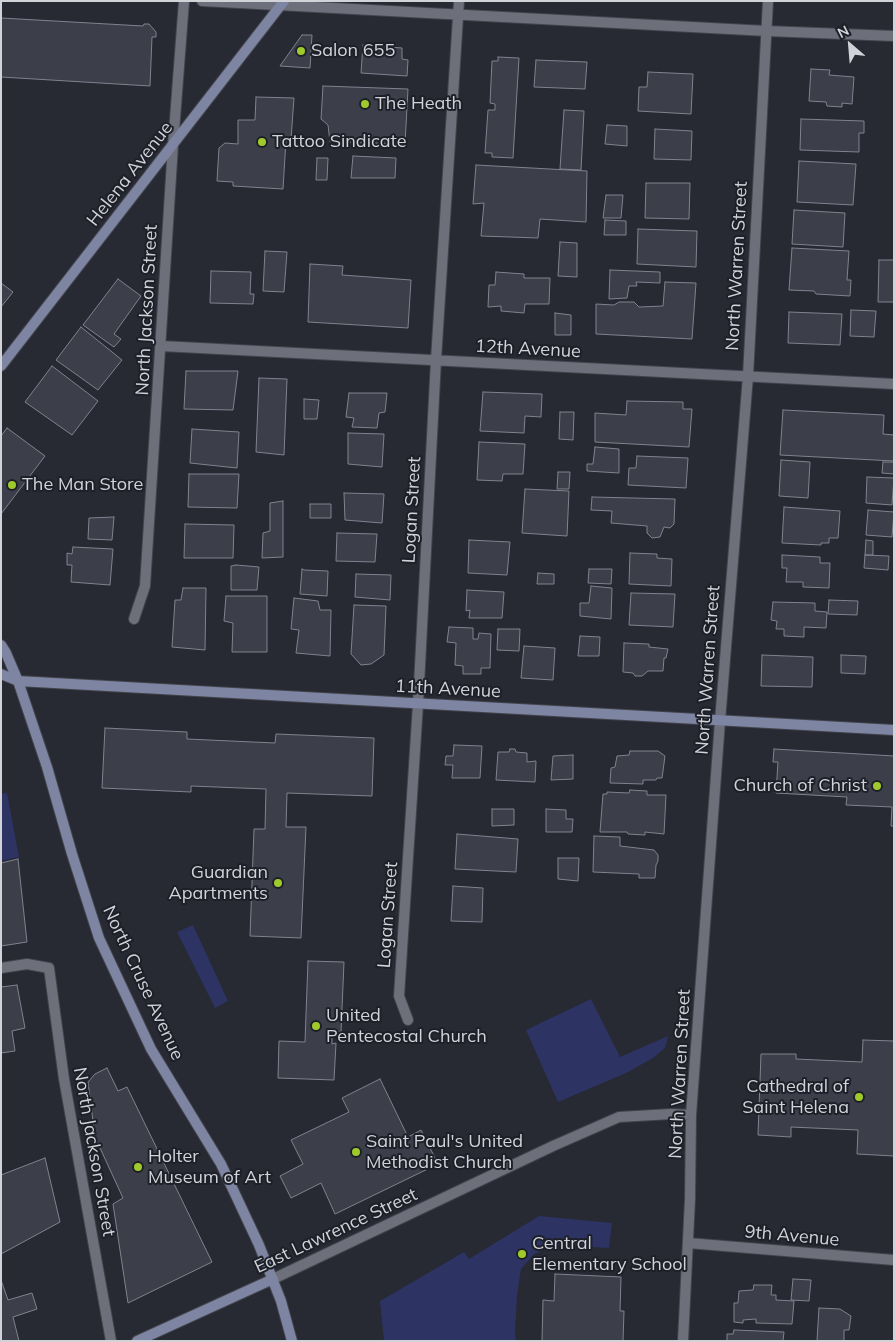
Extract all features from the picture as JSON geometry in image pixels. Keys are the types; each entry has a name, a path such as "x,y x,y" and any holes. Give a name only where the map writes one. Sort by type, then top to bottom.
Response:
{"main road":[{"name":"Helena Avenue","path":"1,366 282,3"},
{"name":"North Cruse Avenue","path":"1,645 18,681 47,767 99,938 151,1049 221,1164 260,1246 281,1301 292,1341"},
{"name":"11th Avenue","path":"1,674 18,681 894,730"},
{"name":"East Lawrence Street","path":"137,1341 273,1279"}],"street":[{"name":"North Jackson Street","path":"134,619 145,586 184,1"},
{"path":"202,1 282,3 767,31 894,36"},
{"name":"Logan Street","path":"408,1020 400,996 436,360 459,1"},
{"name":"North Warren Street","path":"683,1341 688,1243 691,1115 748,376 768,1"},
{"name":"12th Avenue","path":"161,346 894,384"},
{"name":"North Jackson Street","path":"1,968 27,964 49,968 64,1079 111,1341"},
{"name":"East Lawrence Street","path":"273,1279 544,1150 619,1117 671,1114 691,1115"},
{"name":"9th Avenue","path":"688,1243 894,1260"}],"shaded area":[{"path":"7,793 19,857 1,861 1,794"},
{"path":"193,925 228,1001 215,1008 177,932"},
{"path":"591,999 620,1057 668,1036 665,1048 653,1058 626,1073 558,1102 526,1030"},
{"path":"539,1216 612,1223 609,1248 555,1245 534,1254 521,1269 517,1296 516,1341 384,1341 380,1301 464,1252 469,1259"}],"building":[{"path":"1,18 143,26 144,24 149,24 156,32 156,37 152,37 150,86 1,77"},
{"name":"Salon 655","path":"302,35 312,35 310,68 280,66"},
{"path":"363,45 402,48 402,59 408,60 407,76 361,73"},
{"path":"498,57 519,58 513,158 492,157 492,153 485,153 488,110 495,110 495,104 490,103 492,61 498,61"},
{"path":"536,60 587,62 585,89 534,87"},
{"path":"811,69 830,70 829,75 854,77 852,104 842,103 842,107 827,106 826,102 809,101"},
{"path":"648,72 693,74 691,114 638,111 639,87 647,87"},
{"name":"The Heath","path":"323,86 408,89 405,144 330,142 328,125 321,119"},
{"name":"Tattoo Sindicate","path":"256,97 294,98 291,139 286,140 283,189 233,186 233,182 217,181 219,148 225,143 238,144 238,120 255,120"},
{"path":"564,110 584,111 581,170 560,169"},
{"path":"801,119 864,121 864,133 859,133 859,152 800,150"},
{"path":"607,125 627,126 627,146 605,144"},
{"path":"655,129 692,131 691,160 654,159"},
{"path":"353,156 396,158 395,178 351,178"},
{"path":"317,158 328,158 327,180 316,180"},
{"path":"799,161 856,164 853,205 797,202"},
{"path":"476,165 587,171 586,222 540,219 538,238 481,236 484,203 473,204"},
{"path":"646,183 690,183 689,219 645,218"},
{"path":"606,195 623,195 621,218 603,218"},
{"path":"794,210 845,213 843,247 792,244"},
{"path":"605,220 626,221 626,235 604,235"},
{"path":"638,229 697,231 696,267 637,264"},
{"path":"560,242 577,243 577,277 558,276"},
{"path":"792,248 849,251 847,280 851,280 850,296 789,290"},
{"path":"265,251 287,252 284,292 263,291"},
{"path":"879,260 894,260 894,302 878,302"},
{"path":"310,264 343,266 342,275 411,280 408,328 308,322"},
{"path":"610,270 660,272 660,283 636,282 637,286 629,286 627,298 609,299"},
{"path":"211,271 251,272 250,294 254,294 253,304 210,303"},
{"path":"496,272 524,274 524,278 550,278 549,304 525,304 524,313 501,311 501,306 488,307 489,285 495,285"},
{"path":"118,279 141,296 114,334 121,339 114,347 83,325"},
{"path":"665,282 696,283 692,339 596,334 596,304 614,305 619,302 634,302 639,307 663,306"},
{"path":"1,283 13,292 1,307"},
{"path":"851,310 876,311 874,337 850,336"},
{"path":"789,312 842,314 840,345 788,343"},
{"path":"555,313 571,315 571,335 555,335"},
{"path":"81,327 122,360 98,390 56,360"},
{"path":"52,366 98,401 72,435 25,402"},
{"path":"186,371 238,371 233,410 184,409"},
{"path":"259,378 287,379 284,455 256,452"},
{"path":"483,392 542,394 541,417 525,416 524,433 480,431"},
{"path":"349,393 387,393 385,412 379,413 377,428 352,427 354,418 346,417"},
{"path":"304,399 319,400 317,419 304,419"},
{"path":"627,401 683,402 683,409 692,409 689,447 595,442 595,413 626,415"},
{"path":"783,410 884,415 883,434 894,435 894,461 780,455"},
{"path":"560,412 574,412 573,440 559,439"},
{"name":"The Man Store","path":"7,428 45,456 1,514 1,436"},
{"path":"192,429 239,432 237,468 190,463"},
{"path":"348,433 384,434 382,467 348,464"},
{"path":"479,442 525,444 523,474 503,474 502,481 477,480"},
{"path":"595,447 619,449 619,473 587,471 587,464 593,464"},
{"path":"637,456 688,458 686,488 628,485 629,468 636,468"},
{"path":"781,460 810,462 808,498 779,496"},
{"path":"883,462 894,462 894,474 882,473"},
{"path":"558,472 570,472 569,489 557,489"},
{"path":"189,474 239,474 237,508 188,507"},
{"path":"867,477 894,478 892,505 866,503"},
{"path":"525,489 569,491 567,536 522,533"},
{"path":"344,493 384,494 382,523 345,520"},
{"path":"592,497 675,499 674,524 670,528 664,527 660,537 652,538 647,533 647,526 611,523 612,511 591,510"},
{"path":"283,501 283,557 262,558 263,533 270,531 270,503"},
{"path":"310,504 331,504 331,518 310,518"},
{"path":"784,507 840,511 838,538 829,538 829,543 821,543 821,545 782,543"},
{"path":"868,510 894,512 892,537 866,535"},
{"path":"114,517 112,540 88,539 89,518"},
{"path":"185,524 234,525 233,558 184,558"},
{"path":"337,533 377,534 375,562 336,561"},
{"path":"469,540 510,542 507,575 468,573"},
{"path":"866,540 873,541 873,555 865,555"},
{"path":"73,547 113,549 110,585 71,582 72,565 67,565 67,553 72,554"},
{"path":"630,553 657,554 657,558 672,559 671,586 629,584"},
{"path":"782,555 820,557 820,563 830,563 829,588 803,587 803,582 786,582 787,568 782,568"},
{"path":"865,555 889,556 888,570 864,568"},
{"path":"231,566 259,567 257,590 231,590"},
{"path":"302,569 328,571 327,596 300,594"},
{"path":"589,569 612,569 611,584 588,583"},
{"path":"538,573 554,574 554,584 537,584"},
{"path":"356,574 391,575 390,600 355,597"},
{"path":"591,586 612,588 611,619 580,616 580,603 589,603"},
{"path":"183,588 206,588 205,650 172,647 175,600 181,600"},
{"path":"467,590 504,592 502,618 469,618 470,610 466,611"},
{"path":"631,593 675,594 673,627 629,625"},
{"path":"226,596 267,596 267,652 232,652 233,623 224,621"},
{"path":"294,598 318,601 320,610 331,610 330,656 296,653 299,630 291,629"},
{"path":"829,600 858,601 857,615 828,614"},
{"path":"773,602 815,603 815,611 827,612 826,628 804,627 804,637 784,636 784,629 776,629 777,621 771,620"},
{"path":"354,605 386,606 384,655 371,664 361,665 351,654"},
{"path":"449,627 473,628 473,639 478,639 479,633 491,634 490,668 481,668 481,674 463,674 463,666 455,665 456,643 447,642"},
{"path":"498,629 520,629 519,651 497,650"},
{"path":"580,636 600,637 599,656 578,656"},
{"path":"624,643 649,644 649,647 668,649 666,658 664,658 663,671 648,671 642,676 623,672"},
{"path":"524,646 555,648 553,680 521,678"},
{"path":"762,655 813,657 812,687 761,686"},
{"path":"841,655 866,656 865,674 841,673"},
{"name":"Guardian Apartments","path":"105,728 187,732 187,739 275,743 276,734 374,738 372,796 287,793 286,827 306,827 301,938 250,936 254,829 265,829 266,789 191,786 191,792 102,788"},
{"path":"454,745 482,746 480,778 452,778 453,765 445,765 446,756 453,756"},
{"path":"510,749 515,749 516,752 527,753 527,762 536,761 535,782 496,780 498,752 509,752"},
{"path":"774,749 894,756 894,826 891,826 892,807 846,805 847,797 776,793 778,762 773,762"},
{"path":"630,751 658,751 665,756 662,778 643,780 643,784 610,783 611,768 615,767 617,756 629,755"},
{"path":"573,755 573,779 551,780 553,756"},
{"path":"630,790 647,791 647,795 666,795 664,834 645,832 645,835 628,834 627,832 600,832 603,794 607,794 607,792 629,793"},
{"path":"492,809 514,809 514,825 492,826"},
{"path":"546,809 566,810 566,819 573,819 572,832 546,832"},
{"path":"457,834 518,839 516,872 455,869"},
{"path":"594,836 620,837 620,846 654,850 658,855 655,878 639,878 639,874 593,872"},
{"path":"558,858 579,858 578,881 558,879"},
{"path":"18,859 27,942 1,946 1,863"},
{"path":"453,886 483,888 482,922 451,921"},
{"path":"308,961 344,962 341,1032 332,1032 332,1044 336,1043 334,1080 278,1078 279,1041 305,1042"},
{"path":"17,985 25,1028 12,1031 15,1051 1,1053 1,987"},
{"path":"863,1040 894,1041 894,1156 857,1154 858,1130 791,1127 791,1137 758,1135 761,1054 796,1054 796,1059 862,1062"},
{"name":"Holter Museum of Art","path":"107,1068 118,1091 127,1087 212,1262 128,1303 113,1204 123,1198 95,1137 88,1082 95,1074"},
{"path":"380,1079 408,1137 421,1130 438,1164 335,1214 321,1183 291,1198 280,1176 303,1164 291,1140 349,1112 342,1098"},
{"path":"45,1158 60,1222 1,1254 1,1175"},
{"path":"555,1274 621,1277 620,1311 624,1311 623,1341 542,1341 543,1300 554,1301"},
{"path":"793,1279 811,1280 809,1301 791,1300"},
{"path":"1,1280 8,1300 32,1293 37,1309 13,1317 19,1341 1,1341"},
{"path":"754,1285 772,1285 771,1295 776,1295 776,1300 794,1301 792,1324 756,1323 756,1319 743,1320 743,1323 734,1322 734,1303 738,1303 739,1291 753,1290"},
{"path":"819,1308 840,1309 851,1316 849,1330 844,1330 844,1341 817,1341"},
{"path":"734,1330 784,1332 783,1341 727,1341 727,1334 733,1334"}],"place":[{"name":"Salon 655","path":"301,51"},
{"name":"The Heath","path":"365,104"},
{"name":"Tattoo Sindicate","path":"262,142"},
{"name":"The Man Store","path":"12,485"},
{"name":"Church of Christ","path":"877,786"},
{"name":"Guardian Apartments","path":"278,883"},
{"name":"United Pentecostal Church","path":"316,1026"},
{"name":"Cathedral of Saint Helena","path":"859,1097"},
{"name":"Saint Paul's United Methodist Church","path":"356,1152"},
{"name":"Holter Museum of Art","path":"138,1167"},
{"name":"Central Elementary School","path":"522,1254"}]}
